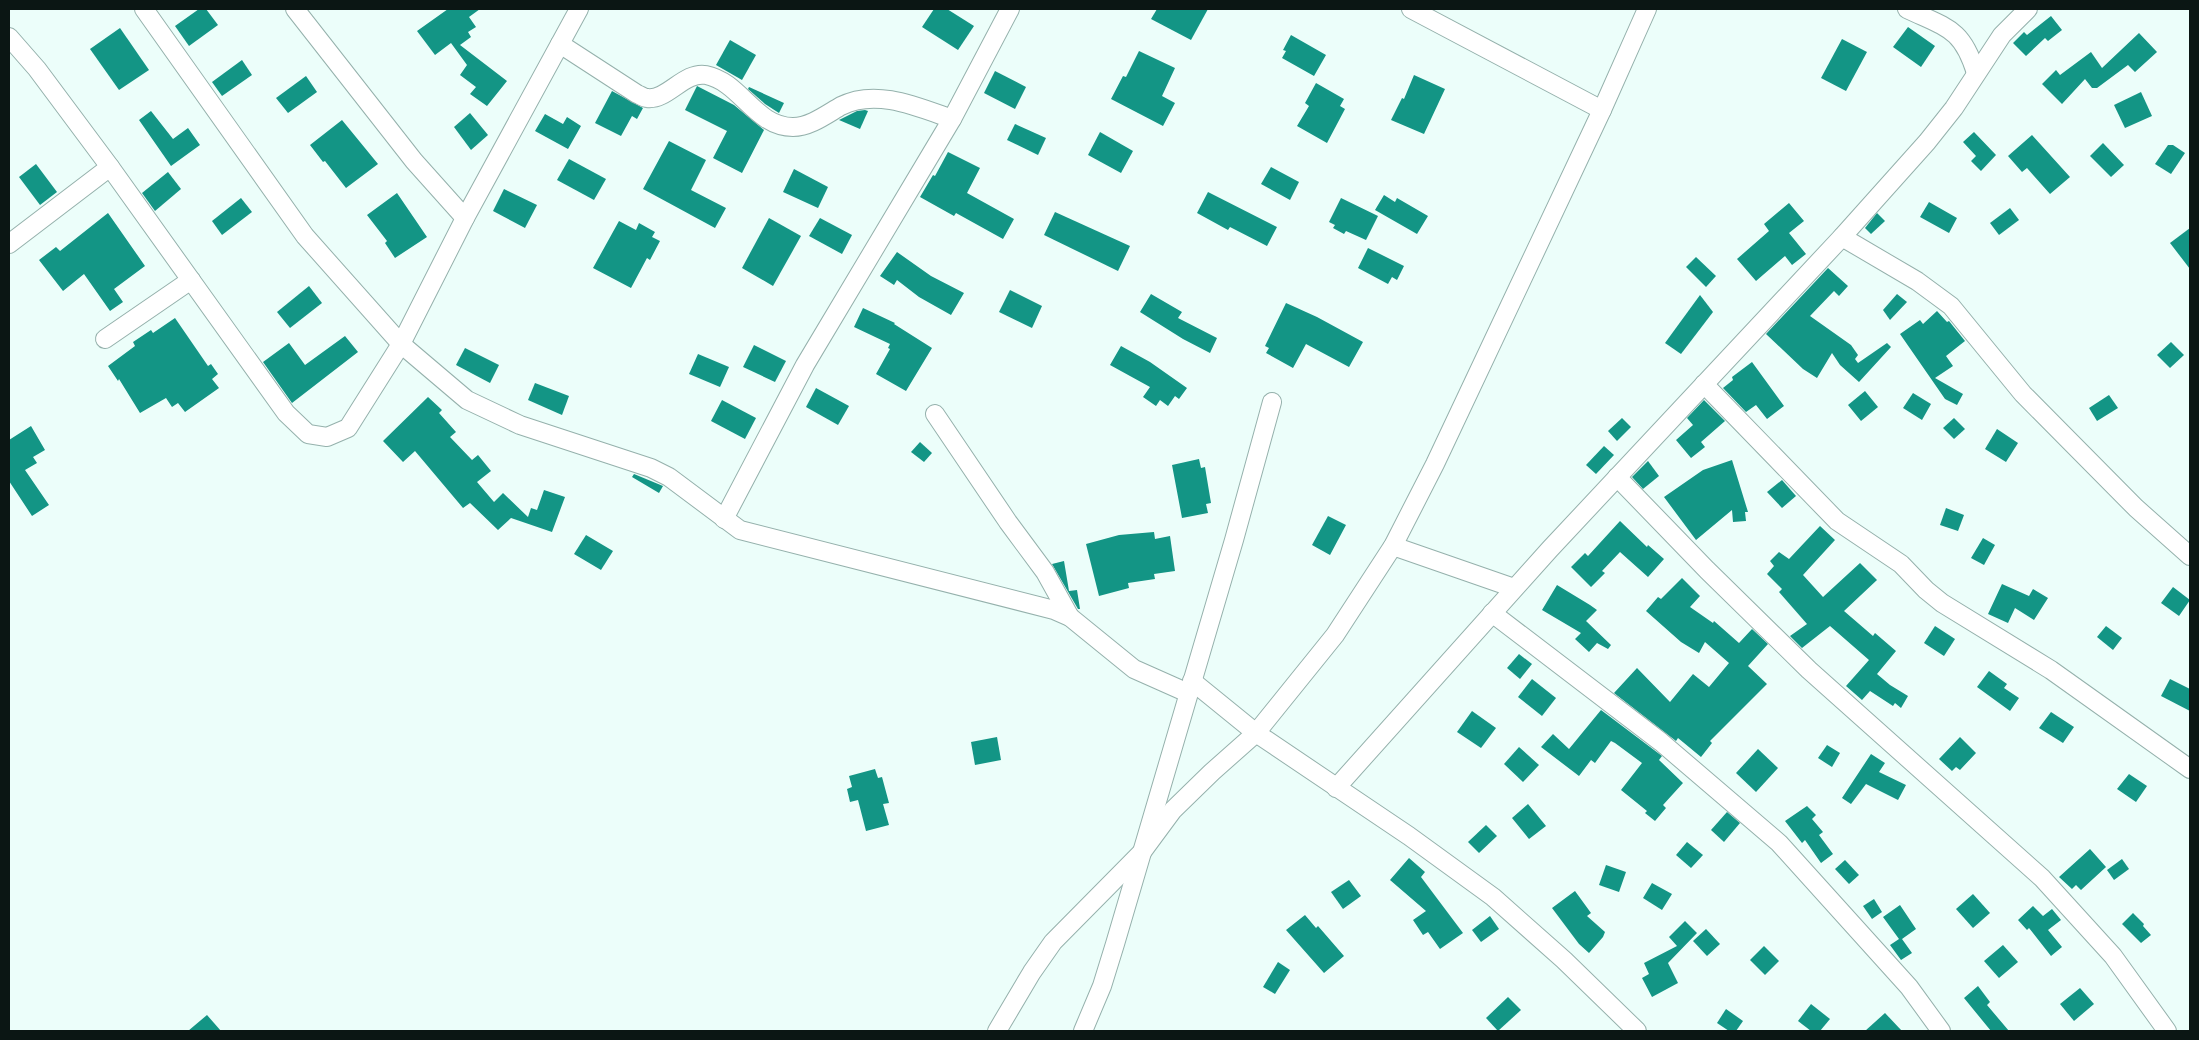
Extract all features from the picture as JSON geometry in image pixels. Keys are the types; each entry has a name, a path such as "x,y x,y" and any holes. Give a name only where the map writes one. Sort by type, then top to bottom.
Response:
{"street":[{"path":"144,9 305,236 401,344 467,400 520,426 651,468 669,477 724,520 740,530 1054,610 1070,617 1134,669 1190,687 1409,836 1493,897 1564,960 1638,1031"},
{"path":"295,9 414,161 465,218"},
{"path":"9,37 37,69 110,167 286,413 308,434 327,437 348,428 401,344 465,218 579,9"},
{"path":"724,520 805,365 952,119 1010,9"},
{"path":"1411,9 1602,110"},
{"path":"997,1031 1032,972 1053,942 1142,852 1173,810 1256,733 1334,635 1393,546 1435,464 1648,9"},
{"path":"1907,9 1958,35 1971,56 1976,74"},
{"path":"1336,788 1514,588 1842,238 1927,142 1954,108 2002,35 2028,9"},
{"path":"560,44 637,94 648,98 658,97 696,75 706,75 732,88 758,114 780,125 793,127 808,124 843,105 856,100 868,99 891,100 952,119"},
{"path":"9,244 110,167"},
{"path":"1842,238 1917,281 1951,306 2023,394 2136,508 2190,556"},
{"path":"105,339 191,280"},
{"path":"1704,384 1837,520 1901,564 1926,590 1942,603 2051,670 2190,769"},
{"path":"1083,1031 1102,986 1234,540 1272,402"},
{"path":"935,414 1008,522 1045,572 1070,617"},
{"path":"1617,477 1707,570 1810,670 2042,878 2113,956 2168,1031"},
{"path":"1393,546 1514,588"},
{"path":"1492,613 1661,742 1779,843 1909,987 1941,1031"}],"building":[{"path":"199,9 206,9 218,25 189,46 175,26"},
{"path":"448,9 480,9 469,17 476,27 468,32 471,37 460,45 507,81 487,106 470,94 476,87 460,75 467,65 451,43 435,55 417,31"},
{"path":"934,9 947,9 974,26 958,50 922,27"},
{"path":"1157,9 1208,9 1191,40 1151,19"},
{"path":"2051,16 2062,30 2048,41 2045,38 2026,56 2013,43 2024,32 2027,35"},
{"path":"1908,27 1935,46 1921,67 1893,47"},
{"path":"120,28 149,70 119,90 90,49"},
{"path":"2139,33 2157,52 2135,72 2128,65 2097,88 2092,88 2085,79 2062,104 2042,84 2056,70 2060,75 2091,52 2102,68"},
{"path":"1291,35 1326,55 1314,76 1282,58 1286,51 1283,50"},
{"path":"1842,39 1867,52 1846,91 1821,78"},
{"path":"730,40 756,55 742,80 716,65"},
{"path":"1139,51 1175,68 1162,96 1175,103 1163,126 1111,99 1123,76 1126,77"},
{"path":"242,60 252,75 222,96 212,82"},
{"path":"995,71 1026,87 1015,109 984,93"},
{"path":"1414,75 1445,89 1424,134 1391,120 1402,98 1404,99"},
{"path":"306,76 317,92 288,113 276,98"},
{"path":"1316,83 1344,99 1340,106 1345,109 1327,143 1297,126 1309,106 1305,103"},
{"path":"697,86 734,105 764,130 742,173 713,158 727,131 685,110"},
{"path":"749,87 784,103 779,113 765,104 748,89"},
{"path":"612,91 643,108 637,119 632,116 621,136 595,123"},
{"path":"2141,92 2152,116 2125,128 2114,105"},
{"path":"151,111 173,139 188,128 200,145 171,166 139,120"},
{"path":"857,111 868,111 860,129 839,120"},
{"path":"470,113 488,135 471,150 454,127"},
{"path":"545,114 563,124 567,117 581,126 568,149 535,131"},
{"path":"342,120 378,164 346,188 310,145"},
{"path":"1015,124 1046,138 1038,155 1007,140"},
{"path":"1100,132 1133,151 1121,173 1088,155"},
{"path":"1974,132 1996,155 1981,171 1971,161 1976,156 1963,142"},
{"path":"2032,135 2070,177 2050,194 2027,168 2022,172 2008,156"},
{"path":"669,141 706,160 691,190 726,208 715,228 643,189"},
{"path":"2103,143 2124,165 2111,177 2090,156"},
{"path":"2168,145 2173,145 2185,153 2171,174 2155,164"},
{"path":"948,152 980,168 967,193 1014,219 1003,239 956,213 954,216 920,197 933,175 935,176"},
{"path":"569,159 606,179 594,200 557,180"},
{"path":"36,164 57,192 40,205 19,177"},
{"path":"1271,167 1299,182 1290,200 1261,184"},
{"path":"794,169 828,187 818,208 783,192"},
{"path":"168,172 181,189 155,211 142,193"},
{"path":"504,189 537,205 525,228 493,211"},
{"path":"1208,192 1277,227 1267,246 1230,227 1228,230 1197,213"},
{"path":"397,193 427,237 395,258 385,243 387,241 367,215"},
{"path":"1384,195 1395,202 1397,198 1428,216 1417,234 1375,210"},
{"path":"241,198 252,212 222,235 212,221"},
{"path":"1341,198 1378,216 1366,240 1346,231 1344,234 1333,228 1335,225 1329,222"},
{"path":"1929,202 1957,218 1949,233 1920,217"},
{"path":"1789,203 1804,221 1789,233 1806,254 1792,265 1785,256 1756,281 1737,259 1769,231 1764,224"},
{"path":"2010,208 2019,220 1999,235 1990,223"},
{"path":"1055,212 1130,246 1118,271 1044,235"},
{"path":"108,213 145,266 114,289 123,302 110,311 84,274 63,291 39,260 56,247 60,251"},
{"path":"1877,213 1885,221 1871,234 1865,228"},
{"path":"769,218 801,236 773,286 742,268"},
{"path":"820,218 852,235 842,254 809,236"},
{"path":"619,221 636,230 639,223 655,232 652,237 660,241 650,260 647,258 631,288 593,268"},
{"path":"2190,228 2190,269 2170,243"},
{"path":"1368,248 1404,266 1397,280 1392,277 1388,284 1358,268"},
{"path":"897,252 931,276 964,293 951,315 919,297 897,280 894,285 880,276"},
{"path":"1696,257 1716,276 1706,287 1686,267"},
{"path":"1828,268 1848,286 1839,296 1834,291 1810,316 1851,345 1858,355 1855,359 1858,363 1887,343 1891,347 1859,382 1840,365 1832,353 1817,378 1803,369 1766,334"},
{"path":"309,286 322,303 290,328 277,312"},
{"path":"1010,290 1042,306 1032,328 999,312"},
{"path":"1151,294 1182,312 1178,318 1217,338 1210,353 1183,339 1140,312"},
{"path":"1897,294 1907,302 1890,320 1883,310"},
{"path":"1700,295 1713,312 1681,354 1665,343"},
{"path":"1286,303 1317,317 1363,342 1349,367 1306,344 1293,368 1266,353 1269,348 1265,346"},
{"path":"863,308 895,323 932,348 906,391 876,374 890,349 888,348 890,344 854,327"},
{"path":"1937,311 1947,322 1949,321 1965,341 1946,356 1953,366 1935,378 1963,394 1957,405 1945,399 1900,334 1920,320 1923,324"},
{"path":"175,318 208,366 211,364 218,374 212,379 219,388 185,412 178,403 172,407 166,398 140,413 119,379 118,381 108,366 135,346 133,342 151,330 153,333"},
{"path":"345,336 358,352 292,403 263,362 289,343 305,365"},
{"path":"2171,342 2184,355 2170,368 2157,355"},
{"path":"754,345 786,361 775,382 743,367"},
{"path":"1121,346 1150,362 1187,388 1179,399 1175,396 1168,406 1160,400 1156,406 1143,397 1150,387 1110,365"},
{"path":"465,348 499,365 490,383 456,365"},
{"path":"698,354 729,367 720,387 689,374"},
{"path":"1752,362 1784,406 1767,419 1756,405 1746,412 1723,388 1733,380 1732,377"},
{"path":"535,383 569,396 562,415 528,400"},
{"path":"816,388 849,406 838,425 806,407"},
{"path":"1865,391 1878,407 1861,421 1848,405"},
{"path":"1913,393 1931,404 1922,420 1903,408"},
{"path":"2109,395 2118,408 2097,421 2089,408"},
{"path":"428,397 442,410 439,413 456,432 450,437 472,460 478,455 491,471 477,482 494,502 503,493 528,517 531,508 537,510 544,490 565,497 552,532 511,518 498,530 470,503 463,508 415,451 403,462 383,441"},
{"path":"722,400 756,418 745,439 711,421"},
{"path":"1704,400 1725,421 1701,442 1705,447 1691,458 1676,440 1693,425 1687,418"},
{"path":"1622,418 1631,427 1617,441 1608,431"},
{"path":"1954,418 1965,429 1954,439 1943,428"},
{"path":"31,426 45,450 33,457 37,463 25,470 49,505 32,516 9,481 9,440"},
{"path":"1997,429 2018,443 2006,462 1985,449"},
{"path":"920,442 932,453 924,462 911,452"},
{"path":"1604,446 1614,455 1596,474 1586,465"},
{"path":"1199,459 1201,468 1205,467 1211,503 1206,504 1208,513 1182,518 1172,465"},
{"path":"1732,460 1748,512 1745,512 1746,521 1733,522 1732,510 1696,540 1664,497 1703,470"},
{"path":"1648,461 1659,476 1643,489 1632,477"},
{"path":"634,474 663,486 659,493 632,477"},
{"path":"1782,480 1796,496 1782,508 1767,492"},
{"path":"1946,508 1964,515 1958,531 1940,525"},
{"path":"1328,516 1346,525 1330,555 1312,545"},
{"path":"1620,521 1647,547 1648,545 1664,559 1648,577 1620,552 1602,571 1605,573 1591,587 1571,567 1585,553 1588,556"},
{"path":"1820,526 1835,540 1803,575 1823,597 1860,563 1877,580 1844,611 1873,636 1875,633 1896,651 1877,674 1908,696 1901,708 1895,703 1893,706 1870,691 1862,700 1846,686 1869,660 1830,626 1802,648 1790,636 1807,624 1779,592 1782,589 1767,574 1774,566 1770,561 1779,552 1789,559"},
{"path":"1154,532 1155,539 1170,536 1175,571 1154,574 1155,579 1128,583 1129,588 1099,596 1086,544 1119,535"},
{"path":"586,535 613,551 601,570 574,554"},
{"path":"1983,538 1995,545 1984,565 1971,558"},
{"path":"1064,561 1069,591 1077,590 1080,609 1078,609 1052,564"},
{"path":"1682,578 1700,596 1690,607 1713,623 1714,621 1739,643 1752,629 1768,644 1748,666 1767,684 1710,741 1712,743 1701,757 1678,738 1676,741 1614,693 1637,668 1670,702 1693,674 1709,687 1729,663 1705,642 1699,653 1681,642 1646,611 1658,597 1661,599"},
{"path":"2002,584 2029,596 2033,589 2048,598 2034,620 2015,608 2008,623 1988,614"},
{"path":"1557,585 1597,610 1586,621 1611,645 1608,649 1597,643 1589,652 1575,639 1581,633 1542,610"},
{"path":"2173,587 2190,600 2179,616 2161,603"},
{"path":"1935,626 1955,639 1944,656 1924,643"},
{"path":"2106,626 2122,638 2113,650 2097,637"},
{"path":"1519,654 1532,664 1520,679 1507,668"},
{"path":"1989,671 2007,684 2004,688 2019,698 2010,711 1977,687"},
{"path":"1532,679 1556,698 1542,716 1518,697"},
{"path":"2170,679 2190,689 2190,711 2161,696"},
{"path":"1601,710 1662,756 1659,760 1683,783 1663,805 1666,808 1655,821 1645,813 1647,811 1621,790 1642,763 1615,743 1611,741 1595,763 1591,760 1579,776 1541,747 1553,734 1569,749"},
{"path":"1472,711 1496,728 1481,748 1457,732"},
{"path":"2051,712 2074,727 2063,743 2039,728"},
{"path":"997,737 1001,760 975,765 971,742"},
{"path":"1960,737 1976,753 1960,770 1956,767 1952,771 1939,759"},
{"path":"1827,745 1840,753 1832,767 1818,758"},
{"path":"1519,747 1539,765 1523,782 1504,764"},
{"path":"1758,749 1778,768 1756,792 1736,773"},
{"path":"1871,754 1885,763 1879,772 1906,785 1898,800 1866,784 1851,804 1842,798"},
{"path":"875,769 878,778 882,777 889,803 883,804 889,825 866,831 858,800 850,802 847,789 852,787 849,776"},
{"path":"2129,774 2147,786 2136,802 2117,789"},
{"path":"1528,804 1546,826 1529,839 1512,818"},
{"path":"1807,806 1816,815 1812,819 1823,832 1819,835 1833,854 1821,863 1805,840 1802,843 1785,821"},
{"path":"1727,812 1740,823 1724,842 1711,830"},
{"path":"1486,825 1497,836 1479,853 1468,842"},
{"path":"1687,842 1703,855 1691,868 1676,855"},
{"path":"2090,849 2106,867 2081,890 2076,885 2072,889 2059,877"},
{"path":"1409,858 1425,872 1421,877 1463,933 1440,949 1428,932 1423,935 1413,920 1426,911 1390,880"},
{"path":"2122,859 2129,869 2114,880 2107,870"},
{"path":"1845,860 1859,875 1849,884 1835,869"},
{"path":"1606,865 1626,872 1619,892 1599,885"},
{"path":"1349,880 1361,896 1343,909 1331,892"},
{"path":"1652,883 1672,894 1662,910 1643,898"},
{"path":"1575,891 1591,913 1587,916 1605,932 1589,953 1579,944 1552,908"},
{"path":"1973,894 1990,913 1973,928 1956,909"},
{"path":"1874,899 1882,912 1872,919 1863,906"},
{"path":"1900,905 1916,929 1902,939 1912,953 1901,960 1890,945 1899,939 1883,917"},
{"path":"2033,906 2043,916 2052,909 2061,920 2048,930 2062,947 2051,956 2029,928 2027,930 2018,920"},
{"path":"2133,913 2144,924 2143,926 2151,935 2141,943 2122,924"},
{"path":"1305,915 1316,928 1318,926 1344,956 1324,973 1286,930"},
{"path":"1490,916 1499,929 1481,942 1472,930"},
{"path":"1685,921 1697,933 1668,963 1678,983 1652,997 1642,978 1649,974 1644,963 1677,946 1669,937"},
{"path":"1706,929 1720,944 1707,956 1693,941"},
{"path":"2003,945 2018,962 1999,978 1984,961"},
{"path":"1764,946 1779,961 1765,975 1750,960"},
{"path":"1278,962 1290,970 1275,994 1263,987"},
{"path":"1978,986 1990,1002 1987,1005 2009,1031 1991,1031 1964,998"},
{"path":"2080,988 2094,1004 2074,1021 2060,1004"},
{"path":"1508,997 1521,1010 1498,1031 1486,1018"},
{"path":"1811,1004 1830,1019 1820,1031 1811,1031 1798,1021"},
{"path":"1726,1009 1743,1021 1736,1031 1729,1031 1717,1023"},
{"path":"1885,1013 1902,1031 1865,1031"},
{"path":"207,1015 221,1031 188,1031"}]}
